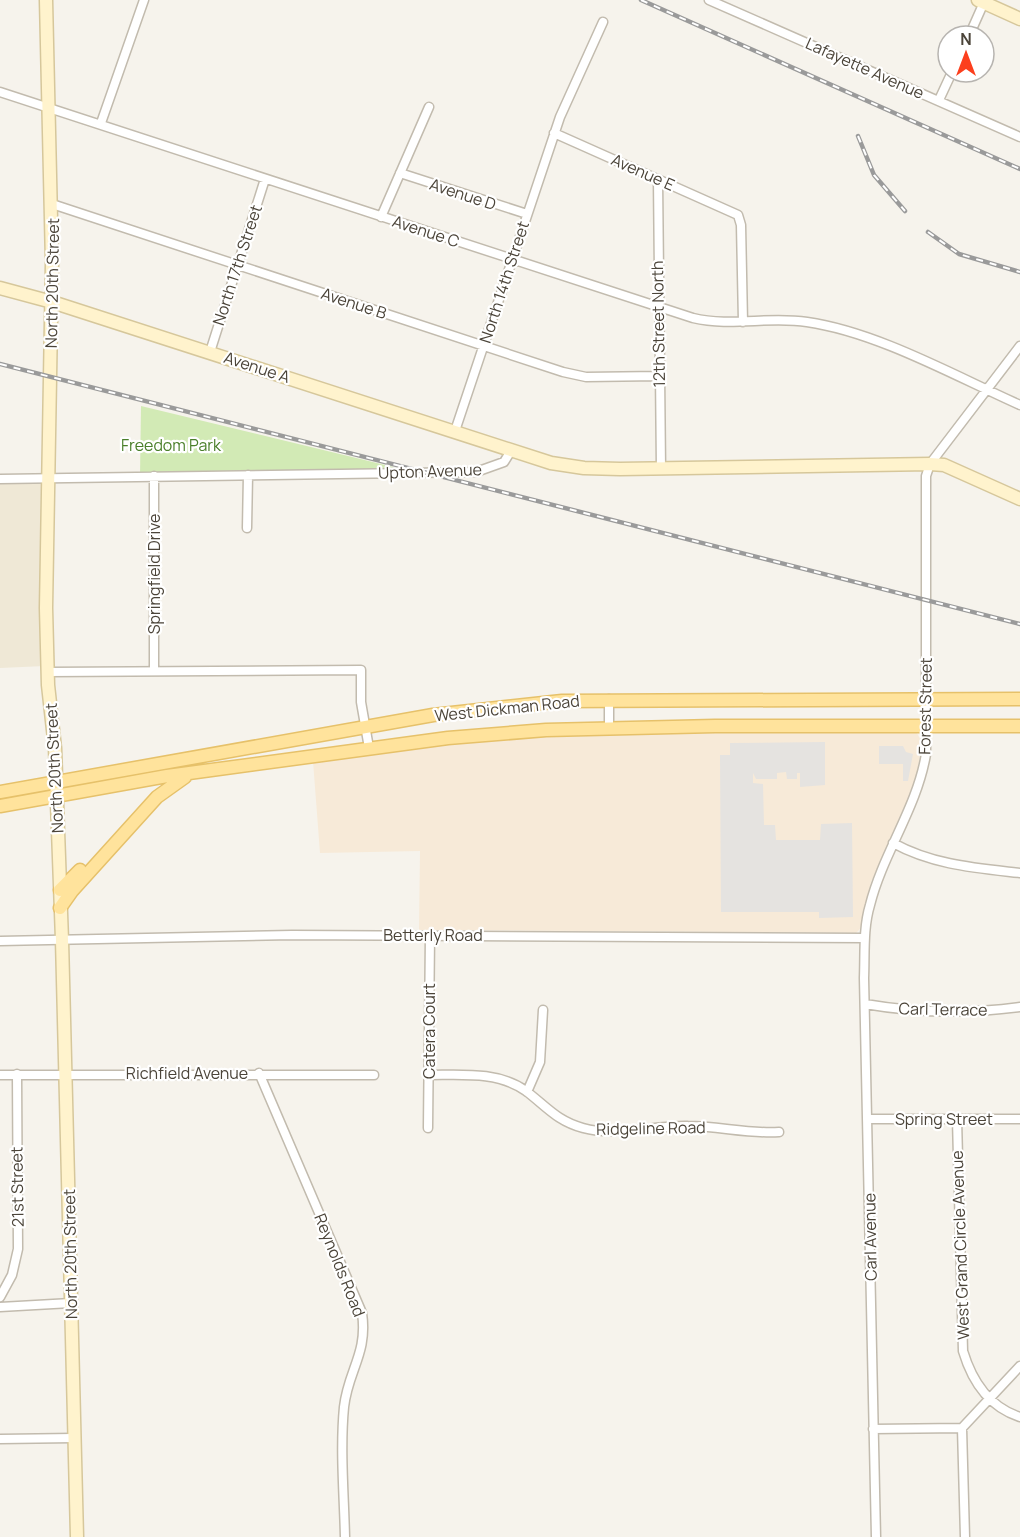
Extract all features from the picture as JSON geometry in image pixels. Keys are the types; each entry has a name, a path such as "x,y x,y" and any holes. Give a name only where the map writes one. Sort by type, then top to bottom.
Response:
{"main road":[{"name":"West Dickman Road","path":"0,806 57,789 184,759 366,726 513,706 609,699 1020,699"},
{"name":"West Dickman Road","path":"0,792 57,789 193,774 369,748 546,730 1020,726"},
{"path":"60,890 184,759"},
{"path":"60,908 72,891 157,797 177,782 193,774"}],"street":[{"name":"North 20th Street","path":"46,0 52,204 48,672 57,789 77,1537"},
{"path":"101,123 144,0"},
{"name":"Lafayette Avenue","path":"709,0 727,4 1020,137"},
{"path":"973,24 982,1 1020,19"},
{"name":"North 14th Street","path":"455,431 510,258 554,133 603,22"},
{"path":"939,100 946,84"},
{"name":"Avenue C","path":"0,92 707,321 807,322 858,333 1020,405"},
{"path":"381,217 429,106"},
{"name":"Avenue E","path":"554,133 733,212 741,219 743,322"},
{"name":"Avenue D","path":"400,173 527,214"},
{"name":"North 17th Street","path":"210,352 265,179"},
{"name":"12th Street North","path":"658,179 661,469"},
{"name":"Avenue B","path":"52,204 563,372 586,377 659,376"},
{"name":"Avenue A","path":"0,288 52,302 512,449"},
{"path":"930,464 1020,346"},
{"path":"512,449 551,463 584,468 944,465 1020,499"},
{"name":"Upton Avenue","path":"0,479 476,472 504,462 512,449"},
{"name":"Forest Street","path":"865,938 869,907 919,782 926,754 925,491 930,464"},
{"path":"247,528 248,475"},
{"name":"Springfield Drive","path":"154,476 154,671"},
{"path":"48,672 361,670 361,702 369,748"},
{"path":"609,699 609,728"},
{"path":"893,843 911,853 936,861 1020,873"},
{"name":"Betterly Road","path":"0,941 430,934 865,938"},
{"name":"Catera Court","path":"428,1128 430,934"},
{"name":"Carl Avenue","path":"865,938 876,1537"},
{"name":"Carl Terrace","path":"866,1004 905,1011 945,1012 1020,1007"},
{"path":"527,1092 540,1062 543,1010"},
{"name":"Reynolds Road","path":"259,1073 362,1313 363,1346 347,1389 343,1419 345,1537"},
{"name":"Richfield Avenue","path":"0,1074 374,1075"},
{"name":"21st Street","path":"0,1297 12,1275 18,1250 17,1074"},
{"name":"Ridgeline Road","path":"428,1075 488,1077 513,1084 527,1092 558,1118 585,1129 616,1131 691,1126 757,1134 779,1132"},
{"name":"Spring Street","path":"867,1119 1020,1119"},
{"name":"West Grand Circle Avenue","path":"957,1119 963,1351 976,1383 988,1399 1020,1418"},
{"path":"0,1307 71,1303"},
{"path":"965,1537 962,1428 1020,1366"},
{"path":"873,1429 962,1428"},
{"path":"0,1439 74,1438"}],"shaded area":[{"path":"45,482 45,666 0,668 0,483"},
{"path":"916,731 922,743 916,780 871,882 860,929 856,933 419,930 420,851 320,853 313,761 434,743 598,732"},
{"path":"825,742 825,785 800,787 800,773 797,773 797,779 787,779 786,772 777,773 777,779 756,779 753,773 753,783 763,784 764,825 775,825 776,840 820,840 821,824 852,823 853,917 819,918 819,912 721,912 720,755 730,755 730,743"},
{"path":"879,746 903,746 906,752 913,754 908,781 903,781 903,764 879,764"}],"green space":[{"name":"Freedom Park","path":"141,406 414,472 140,476"}],"railway":[{"path":"641,0 1020,169"},
{"path":"858,136 874,175 905,211"},
{"path":"928,232 959,254 1020,272"},
{"path":"0,364 1020,624"}]}
